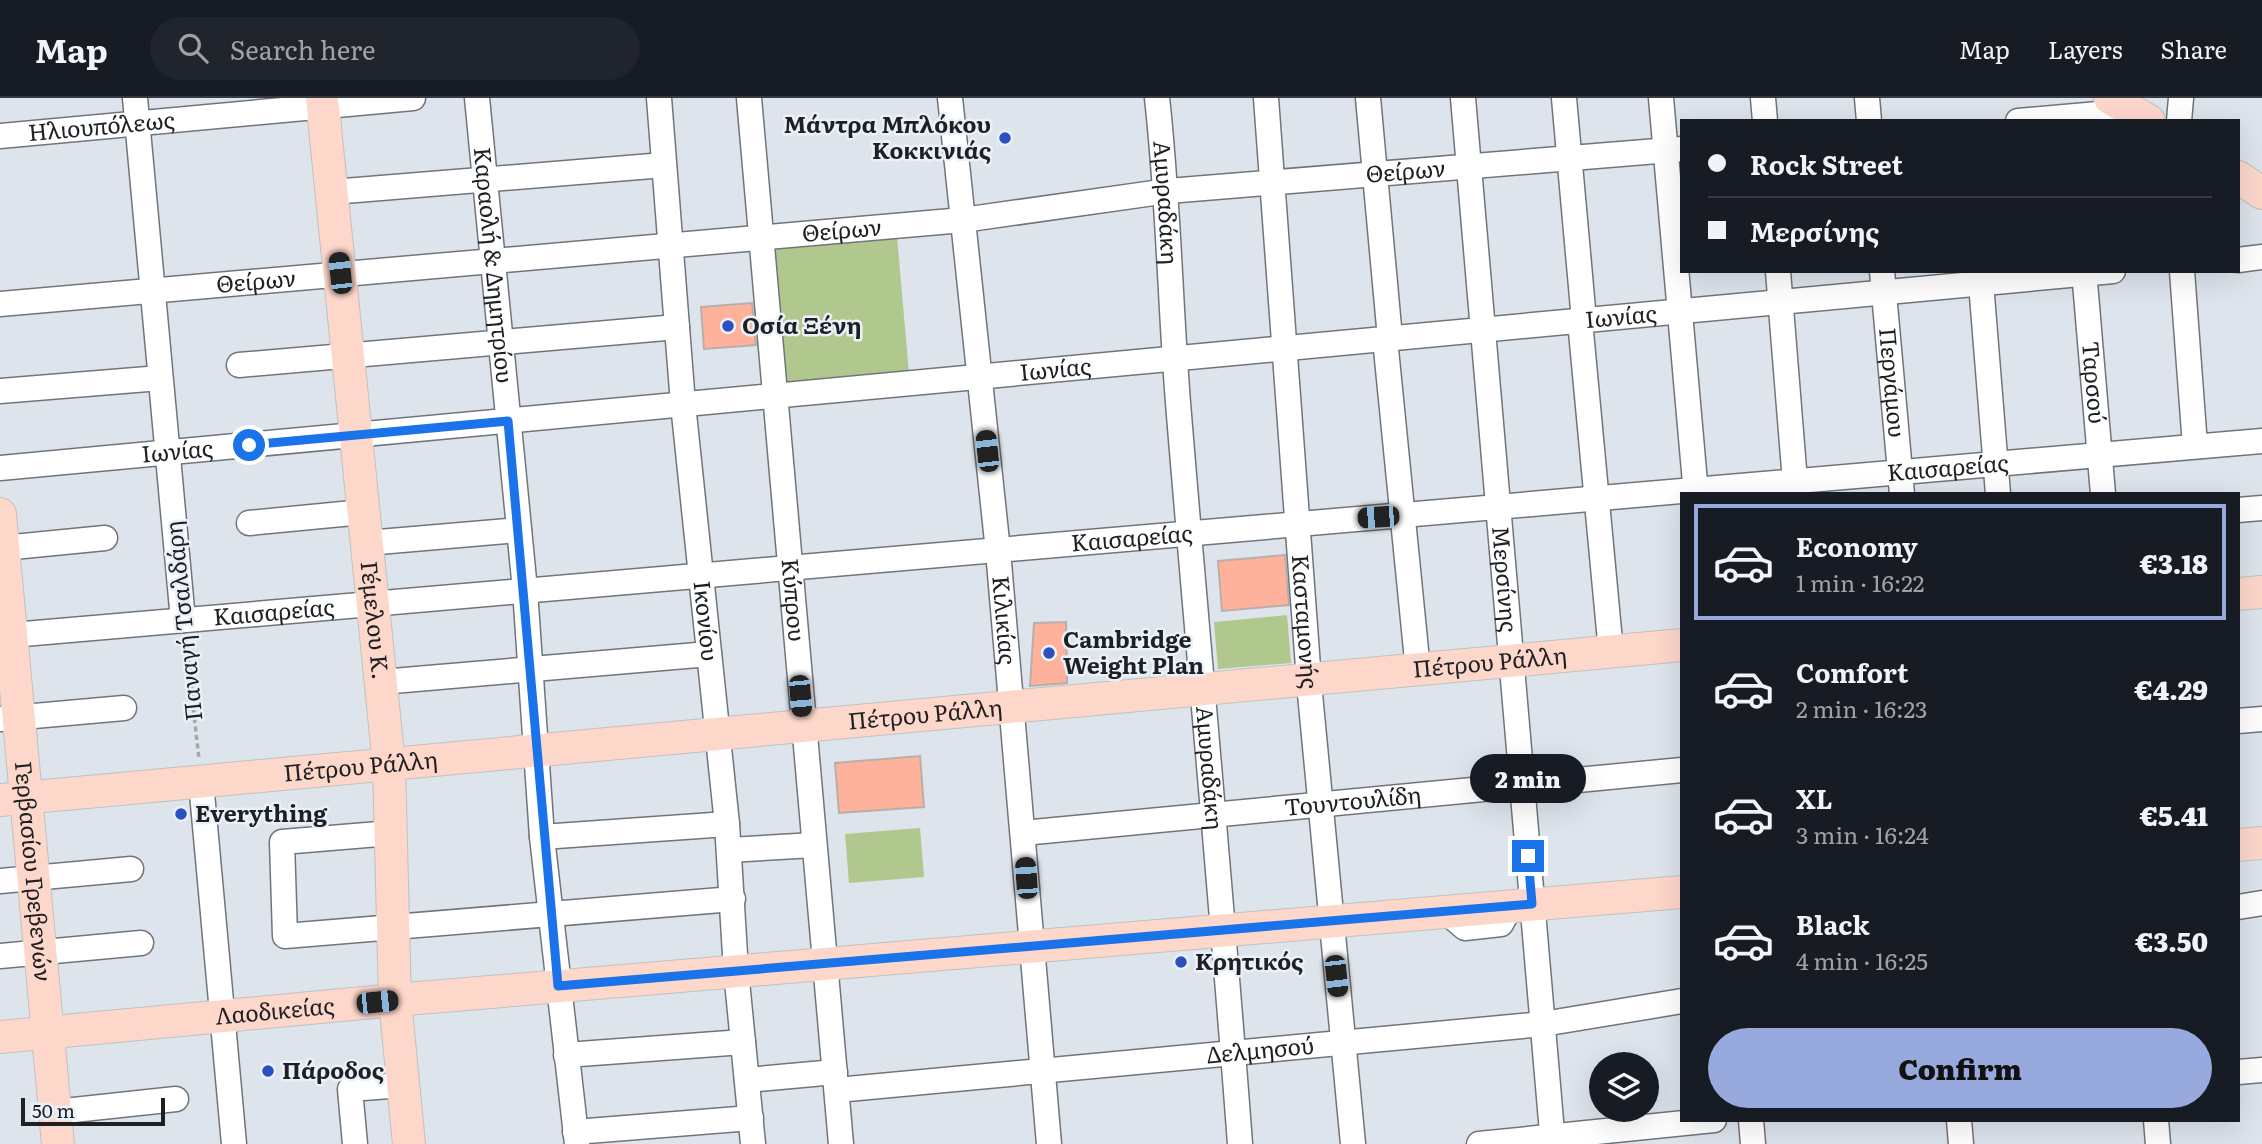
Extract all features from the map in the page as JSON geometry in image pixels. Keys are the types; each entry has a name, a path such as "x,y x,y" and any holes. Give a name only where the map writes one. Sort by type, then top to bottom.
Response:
{"main road":[{"name":"Γέμελου Κ.","path":"323,102 389,765 395,1000 409,1144"},
{"path":"2240,178 2262,193"},
{"name":"Γερβασίου Γρεβενών","path":"0,514 13,799 33,878 58,1144"},
{"path":"2240,594 2262,592"},
{"name":"Πέτρου Ράλλη","path":"13,799 1680,645"},
{"path":"2240,845 2262,843"},
{"name":"Λαοδικείας","path":"0,1037 395,1000 1680,892"}],"street":[{"name":"Παναγή Τσαλδάρη","path":"135,98 183,620"},
{"name":"Ηλιουπόλεως","path":"0,136 323,102 413,98"},
{"name":"Καραολή & Δημητρίου","path":"477,98 525,590 542,837 576,1138"},
{"name":"Ικονίου","path":"659,98 683,404 727,824 736,971 753,1144"},
{"name":"Κύπρου","path":"749,98 841,1144"},
{"name":"Κιλικίας","path":"950,98 998,551 1049,1144"},
{"name":"Αμυραδάκη","path":"1157,98 1168,191 1174,358 1200,690 1240,1144"},
{"name":"Κασταμονής","path":"1266,98 1274,183 1282,349 1309,680 1353,1144"},
{"path":"1368,98 1418,670"},
{"name":"Μερσίνης","path":"1463,98 1522,785 1522,905 1543,1024 1553,1140"},
{"path":"1564,98 1611,652"},
{"path":"1661,98 1674,149 1680,312 1696,492"},
{"path":"1763,98 1765,119"},
{"path":"1867,98 1869,119"},
{"path":"2179,119 2181,98"},
{"path":"2029,119 2068,112 2130,110"},
{"name":"Θείρων","path":"0,304 962,220 1168,191 1674,149"},
{"path":"332,192 664,165"},
{"path":"2240,260 2262,257"},
{"path":"1778,273 1796,487"},
{"name":"Ιωνίας","path":"0,468 1680,312 1780,302 1883,282 2084,273"},
{"name":"Ταρσού","path":"2084,273 2103,492"},
{"path":"2182,273 2195,446"},
{"path":"1981,277 1998,492"},
{"name":"Περγάμου","path":"1883,282 1901,483"},
{"path":"239,365 677,327"},
{"path":"0,391 160,378"},
{"name":"Καισαρείας","path":"1696,492 1901,483 1995,463 2262,441"},
{"name":"Καισαρείας","path":"5,635 1680,493"},
{"path":"2240,510 2262,509"},
{"path":"249,523 519,530"},
{"path":"3,548 105,538"},
{"path":"381,682 709,654"},
{"path":"9,718 124,708"},
{"path":"2240,721 2262,719"},
{"name":"Τουντουλίδη","path":"1023,833 1680,771"},
{"path":"201,782 234,1144"},
{"path":"542,837 727,824"},
{"path":"391,833 282,842 285,936 733,899"},
{"path":"729,850 814,845"},
{"path":"0,881 131,869"},
{"path":"2240,907 2262,903"},
{"path":"0,956 141,943"},
{"name":"Δελμησού","path":"747,1080 836,1081 1041,1071 1543,1024 1680,1001"},
{"path":"566,1055 743,1042"},
{"path":"2240,1072 2262,1070"},
{"path":"355,1144 350,1089 403,1085"},
{"path":"55,1112 176,1099"},
{"path":"576,1138 751,1118"},
{"path":"1479,1144 1553,1140 1698,1122"},
{"path":"1751,1122 1753,1144"},
{"path":"1959,1122 1961,1144"},
{"path":"2156,1122 2158,1144"}],"path":[{"name":"Παναγή Τσαλδάρη","path":"183,620 201,782"}],"green space":[{"path":"897,237 909,373 783,384 771,248"},
{"path":"1287,615 1291,663 1218,669 1214,622"},
{"path":"920,828 924,877 849,883 845,834"}],"building":[{"name":"Οσία Ξένη","path":"752,303 756,345 704,349 701,307"},
{"path":"1285,555 1289,605 1222,611 1218,561"},
{"name":"Cambridge Weight Plan","path":"1066,622 1067,683 1030,686 1034,623"},
{"path":"920,756 924,807 839,813 835,763"}],"place":[{"name":"Μάντρα Μπλόκου Κοκκινιάς","path":"1005,138"},
{"name":"Οσία Ξένη","path":"728,326"},
{"name":"Cambridge Weight Plan","path":"1049,653"},
{"name":"Everything","path":"181,814"},
{"name":"Κρητικός","path":"1181,962"},
{"name":"Πάροδος","path":"268,1071"}],"route":[{"path":"249,445 508,421 525,590 542,837 558,986 1532,904 1528,856"}]}
